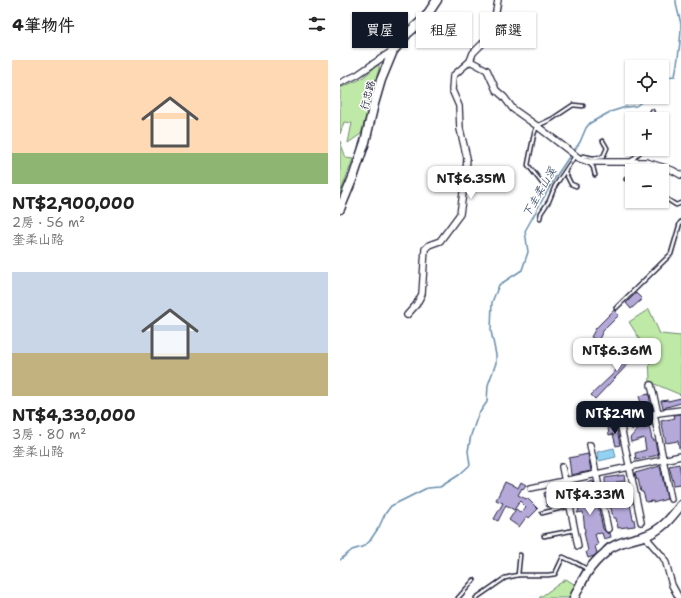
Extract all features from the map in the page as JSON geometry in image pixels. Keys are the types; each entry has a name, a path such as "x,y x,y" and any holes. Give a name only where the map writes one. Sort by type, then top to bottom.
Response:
{"street":[{"name":"行忠路","path":"340,209 354,175 365,142 381,80 393,51 407,34 425,18 437,0"},
{"path":"407,315 416,305 422,294 425,248 428,245 440,241 460,214 467,158 460,129 459,106 452,90 453,76 470,61 474,53 492,34 498,0"},
{"path":"340,83 358,75 393,51"},
{"path":"470,61 487,70 496,90 504,97 513,109 538,126 574,155 589,162 646,162 650,164"},
{"path":"669,170 681,175"},
{"path":"651,385 662,460 671,499"},
{"path":"641,522 620,422 656,413 681,410"},
{"path":"590,445 608,530"},
{"path":"531,488 681,456"},
{"path":"562,467 578,546"},
{"path":"574,598 588,570 596,560 612,547 622,542 646,535 662,527 670,520 681,505"},
{"path":"646,535 649,541 663,557 672,585 679,598"}],"lane":[{"path":"547,185 545,187 528,165 534,134 538,126 552,119 573,105 583,106"},
{"path":"540,218 541,213 549,201 555,186 565,172 574,155 603,158 607,148 603,141"},
{"path":"629,162 635,156"},
{"path":"589,162 593,167 595,175"},
{"path":"565,172 571,184 576,186"},
{"path":"669,200 676,205 681,203"},
{"path":"616,308 671,254 681,222"},
{"path":"542,513 570,506"},
{"path":"544,536 575,530"},
{"path":"518,575 520,554"},
{"path":"476,598 505,578 518,575 556,574 562,557 588,570"},
{"path":"458,598 474,580"}],"green space":[{"path":"379,64 379,69 361,134 348,143 352,123 344,122 340,134 340,88 361,79"},
{"path":"340,141 346,158 353,159 340,194"},
{"path":"649,309 660,334 681,336 681,395 650,382 649,354 629,322"},
{"path":"566,579 574,584 576,598 539,598"}],"water":[{"path":"614,448 616,457 599,461 597,452"}],"building":[{"path":"636,293 642,299 631,309 626,303"},
{"path":"614,310 619,315 603,331 598,341 591,337 596,328"},
{"path":"639,344 643,347 595,399 591,395 611,376"},
{"path":"649,394 651,407 653,410 628,416 626,407 641,403 639,396"},
{"path":"681,398 681,403 663,408 661,401"},
{"path":"681,414 681,448 679,448 678,441 666,443 661,421 675,418 674,415"},
{"path":"651,420 652,425 649,426 652,439 655,441 658,455 636,460 635,453 646,450 644,438 631,442 630,438 639,428 632,430 631,424"},
{"path":"616,427 620,445 616,446 613,434 609,435 608,428"},
{"path":"588,454 591,471 571,475 569,458"},
{"path":"679,464 681,484 674,485 669,466"},
{"path":"660,466 667,499 653,503 653,501 646,502 635,473"},
{"path":"624,475 625,481 616,482 618,498 628,497 626,486 629,486 632,504 630,504 635,526 618,528 616,518 613,518 611,508 609,508 608,500 610,500 611,493 610,484 605,484 605,478"},
{"path":"593,481 603,529 608,534 610,533 611,537 604,539 602,533 595,534 598,545 595,546 597,553 588,558 586,552 588,551 584,532 583,512 577,513 579,510 577,502 580,499 578,493 572,493 571,490 577,489 576,484 589,483"},
{"path":"505,482 518,488 521,482 526,485 523,489 522,488 518,495 526,499 527,498 538,509 529,518 527,516 519,527 509,520 516,509 521,513 526,507 520,501 514,510 506,505 498,521 494,519 503,503 496,500"},
{"path":"551,491 553,498 564,496 565,504 547,507 544,493"}],"waterway":[{"name":"下圭柔山溪","path":"669,77 675,76 680,44 681,25 676,0"},
{"name":"下圭柔山溪","path":"574,151 590,123 610,112 626,107 636,106 639,104"},
{"name":"下圭柔山溪","path":"340,560 352,550 362,547 369,542 391,506 427,488 440,487 459,475 470,465 468,451 471,435 478,415 487,402 488,385 496,363 496,355 491,331 492,302 499,285 522,270 528,252 525,231 553,181 571,154"}]}
